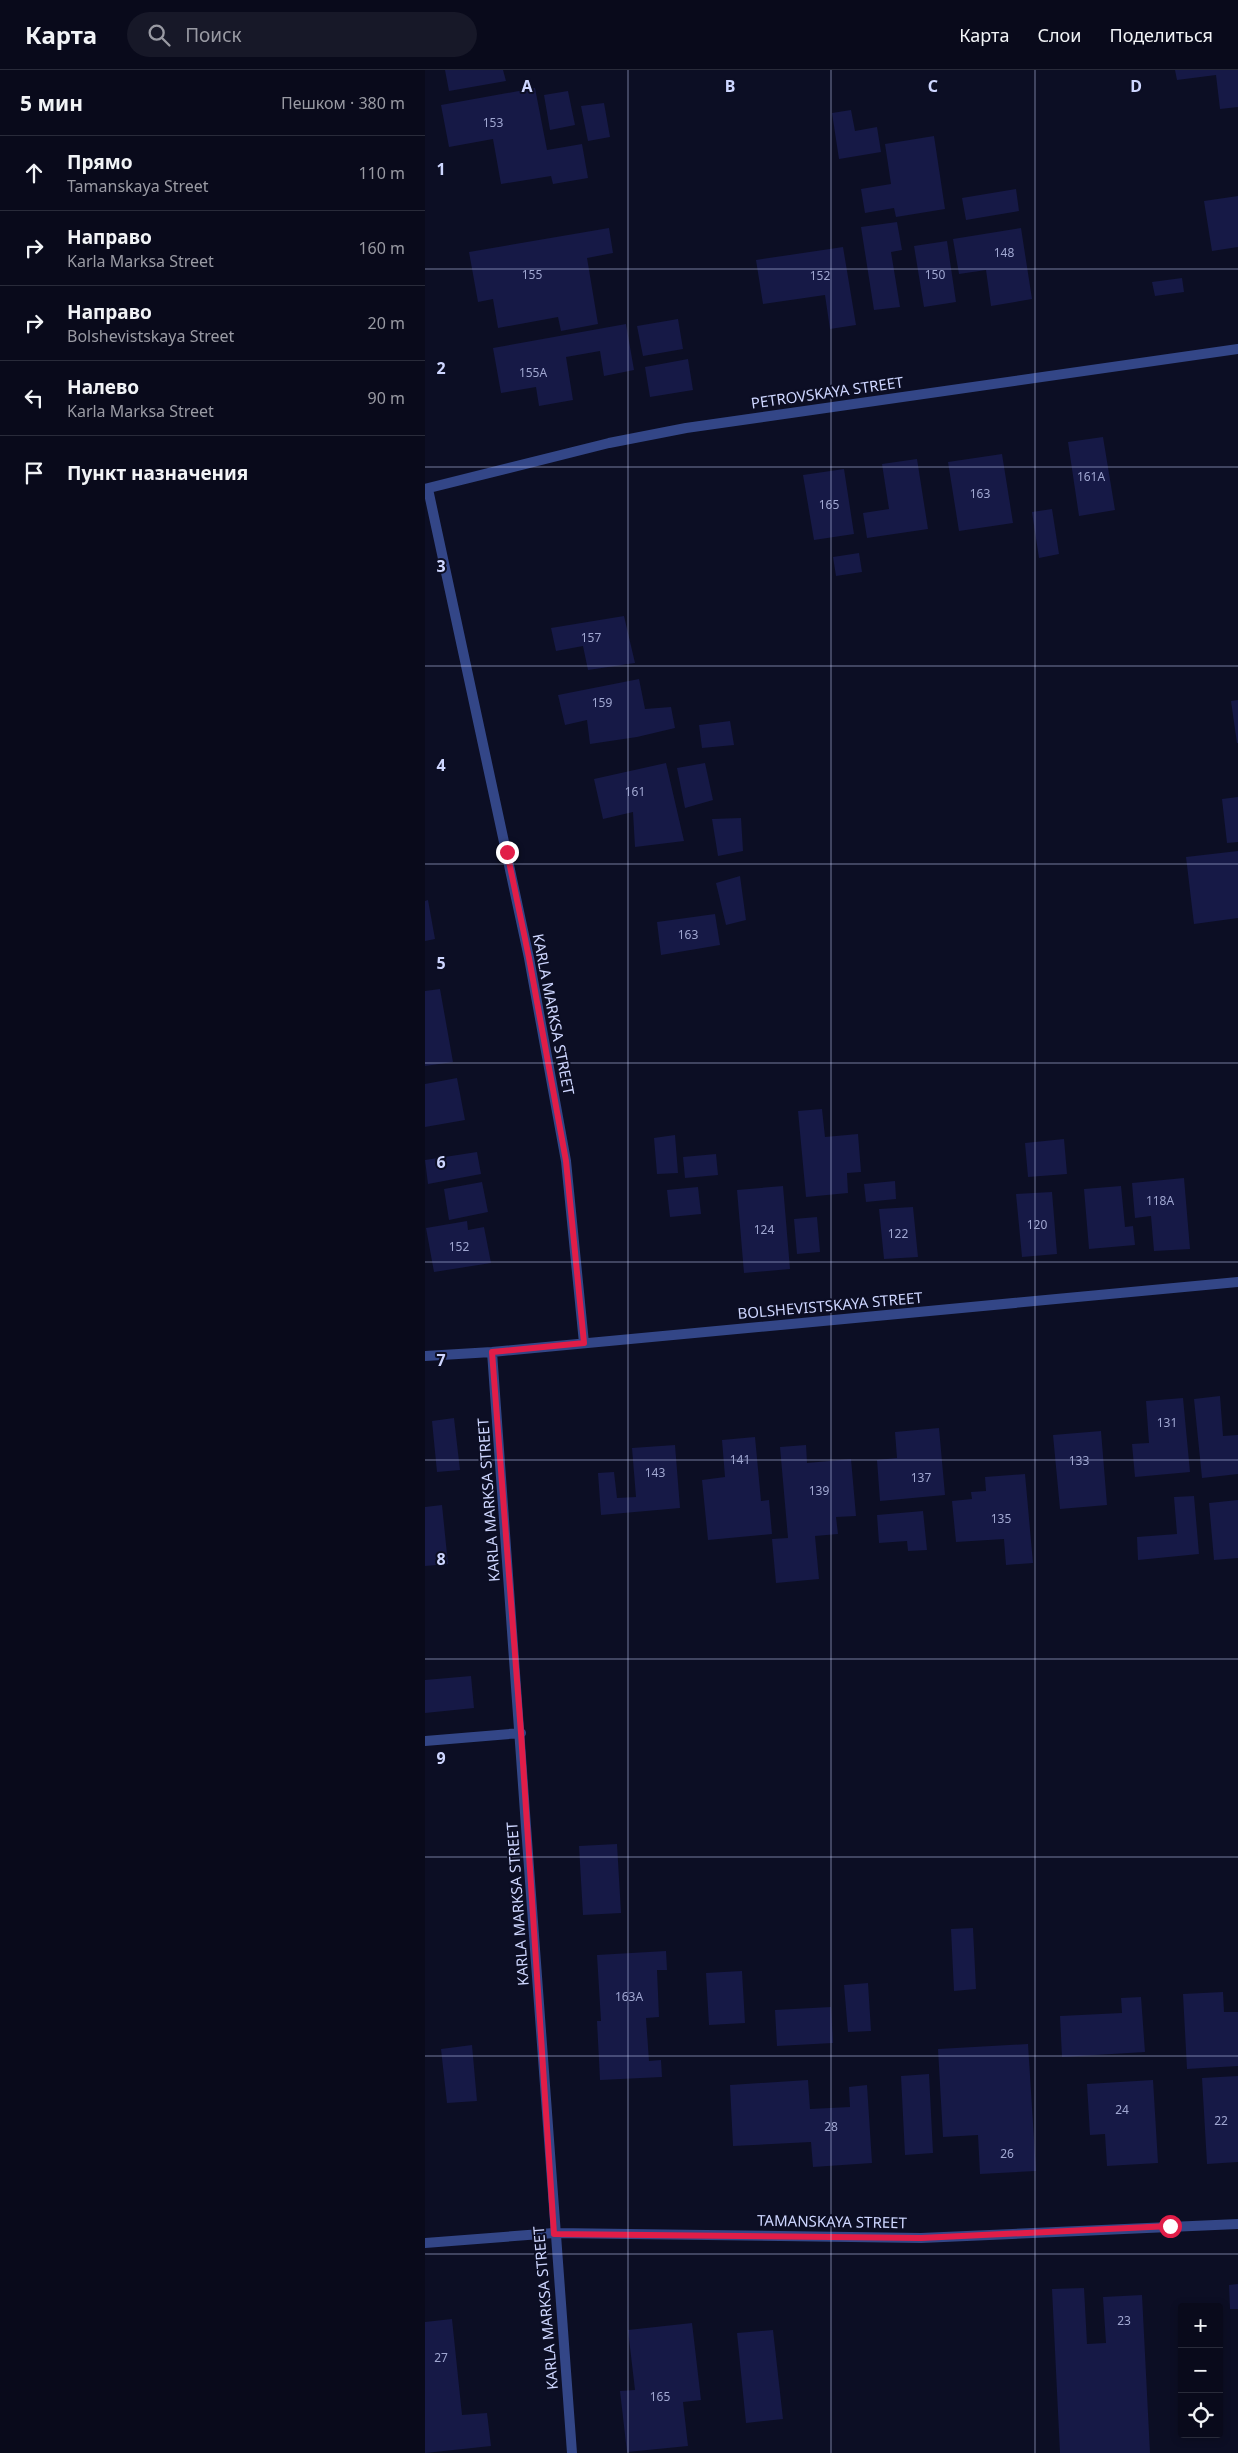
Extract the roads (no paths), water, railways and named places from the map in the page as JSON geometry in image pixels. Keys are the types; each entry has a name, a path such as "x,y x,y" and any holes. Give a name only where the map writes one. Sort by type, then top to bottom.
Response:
{"street":[{"name":"PETROVSKAYA STREET","path":"427,489 609,443 685,428 1238,349"},
{"name":"KARLA MARKSA STREET","path":"427,489 529,958 565,1152 584,1343"},
{"name":"BOLSHEVISTSKAYA STREET","path":"425,1356 492,1352 1238,1282"},
{"name":"KARLA MARKSA STREET","path":"492,1352 521,1733 554,2234 573,2453"},
{"path":"425,1741 521,1733"},
{"name":"TAMANSKAYA STREET","path":"425,2244 554,2234 921,2238 1238,2224"}]}
